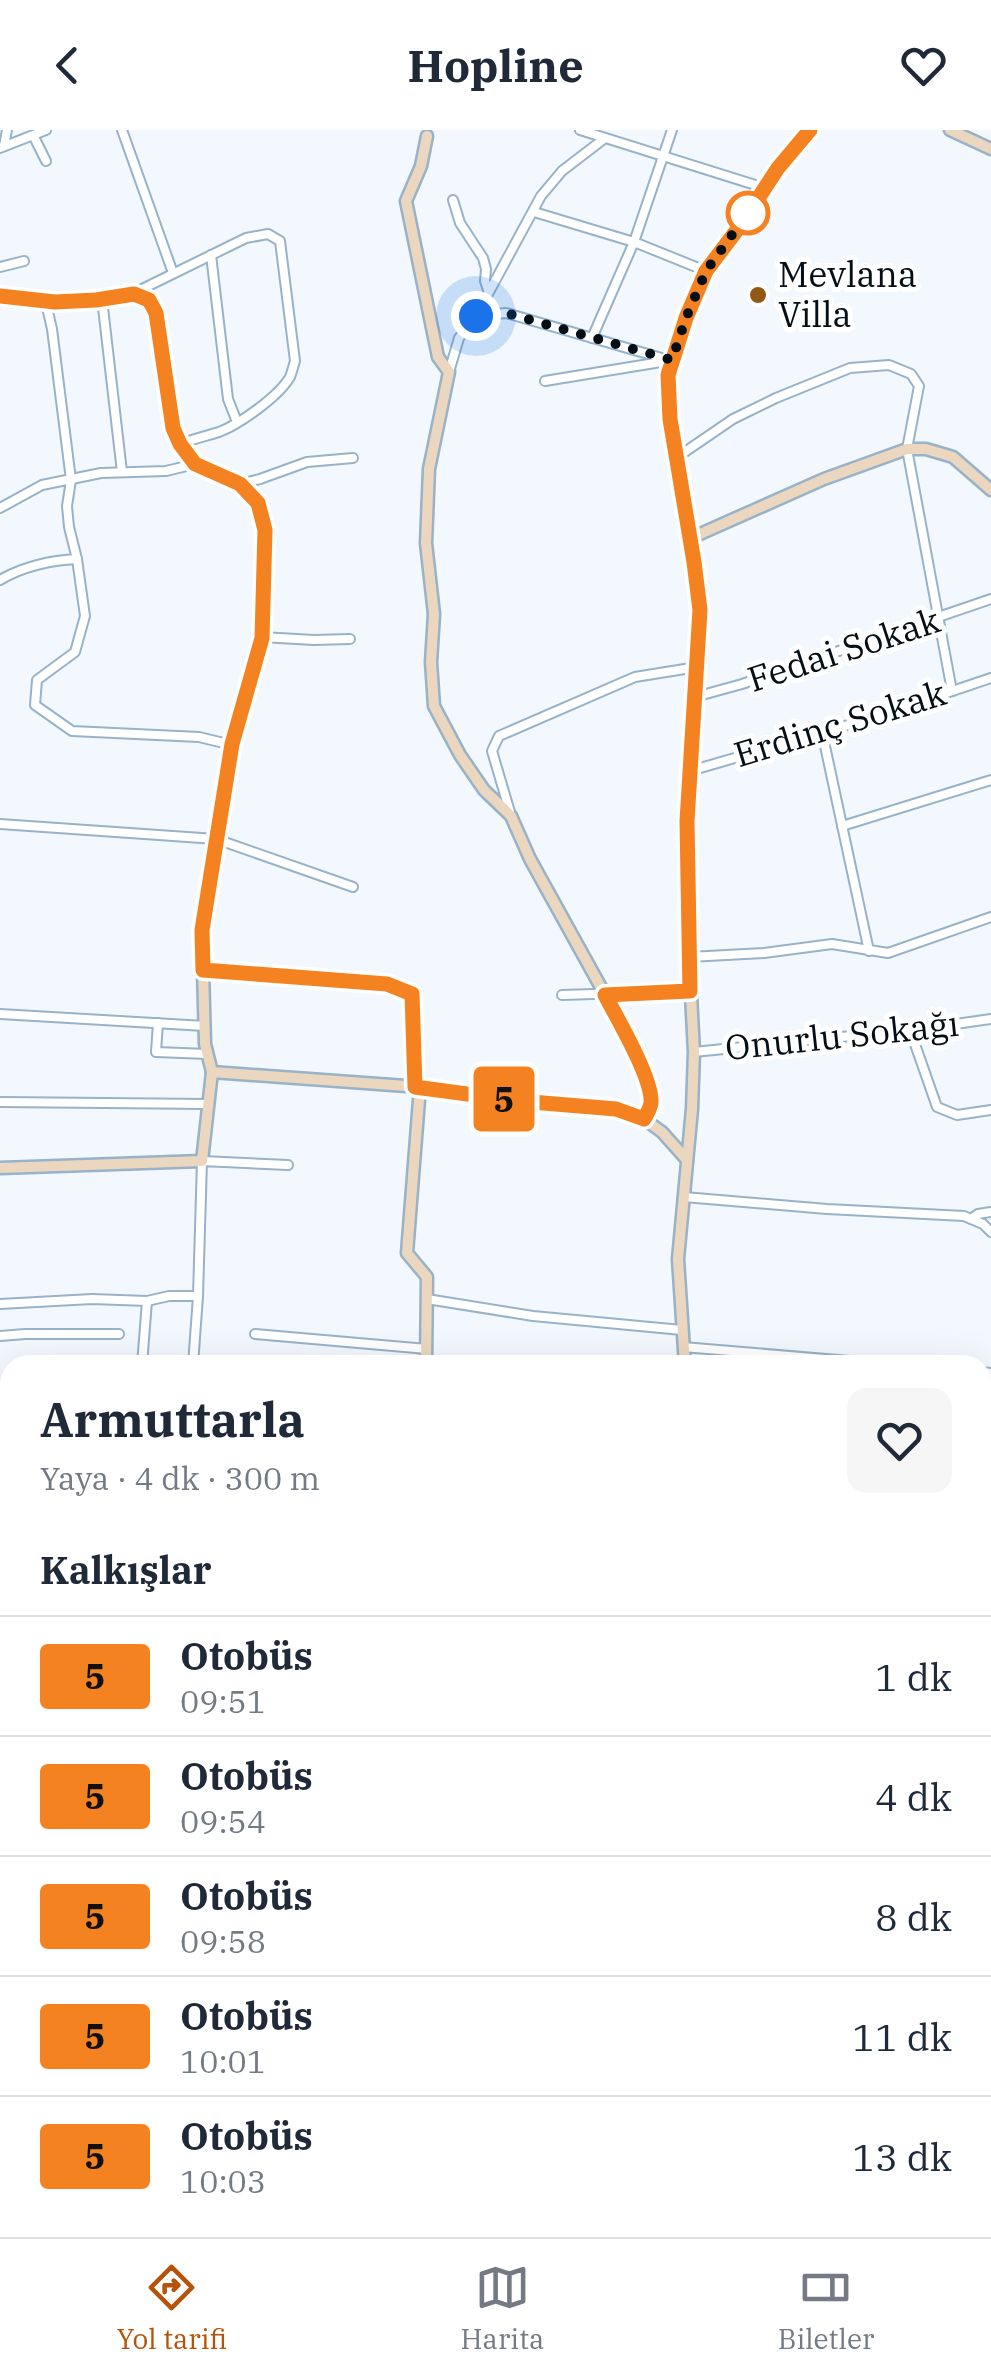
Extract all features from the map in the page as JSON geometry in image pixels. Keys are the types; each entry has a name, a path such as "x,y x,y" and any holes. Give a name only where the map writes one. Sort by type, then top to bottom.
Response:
{"street":[{"path":"2,147 7,130"},
{"path":"2,147 46,130"},
{"path":"122,130 173,273"},
{"path":"580,130 765,188"},
{"path":"592,338 634,242 672,130"},
{"path":"684,1355 678,1259 694,1052 688,957 687,821 700,610 670,419 668,375 706,271 810,130"},
{"path":"952,130 991,148"},
{"path":"426,136 421,166 406,201 438,357 449,372"},
{"path":"34,137 46,161"},
{"path":"511,816 484,790 434,706 430,662 434,614 426,543 429,469 459,338 476,316 541,196 562,170 605,138"},
{"path":"454,200 460,223 483,258 488,290"},
{"path":"534,212 634,242 706,271"},
{"path":"0,296 55,302 134,294 246,238 268,234 280,241 295,362 289,378 237,422 180,444"},
{"path":"211,254 228,398 237,422"},
{"path":"0,268 24,260"},
{"path":"134,294 149,300 156,313 173,428 180,444 195,464 240,484 258,503 265,530 262,638 232,744 202,930 205,1026 212,1072 202,1161 194,1355"},
{"path":"102,299 122,472"},
{"path":"45,300 71,480 68,527 85,616 75,652 38,680 35,705 72,731 199,737 232,744"},
{"path":"476,316 506,313 672,360"},
{"path":"545,381 672,360"},
{"path":"676,458 733,420 850,368 890,365 911,374 920,386 908,449 952,691"},
{"path":"690,538 824,478 908,449 952,457 991,490"},
{"path":"240,484 307,462 353,458"},
{"path":"0,508 42,485 100,473 166,471 195,464"},
{"path":"0,580 13,572 76,558"},
{"name":"Fedai Sokak","path":"695,696 742,684 991,599"},
{"path":"262,638 350,639"},
{"path":"644,1119 651,1103 647,1082 624,1029 530,860 511,816 492,751 499,736 635,677 697,667"},
{"name":"Erdinç Sokak","path":"690,771 991,678"},
{"path":"822,732 869,951"},
{"path":"842,826 991,780"},
{"path":"0,824 216,840 353,886"},
{"path":"688,957 832,944 888,953 991,917"},
{"path":"203,970 387,984 412,994 418,1087 407,1253 427,1277 427,1355"},
{"path":"562,995 690,991"},
{"path":"0,1014 205,1026"},
{"name":"Onurlu Sokağı","path":"694,1052 991,1019"},
{"path":"158,1023 156,1052 208,1054"},
{"path":"910,1030 937,1107 957,1115 991,1110"},
{"path":"212,1072 418,1087 616,1109 644,1119 662,1132 687,1160"},
{"path":"0,1102 208,1104"},
{"path":"0,1168 202,1161 288,1165"},
{"path":"684,1196 964,1216 991,1232"},
{"path":"971,1219 991,1212"},
{"path":"0,1304 198,1296"},
{"path":"427,1299 533,1316 682,1330"},
{"path":"143,1355 147,1300"},
{"path":"0,1336 119,1334"},
{"path":"255,1334 427,1349"},
{"path":"684,1348 772,1355"}],"bus line":[{"name":"5","path":"0,296 55,302 134,294 149,300 156,313 173,428 180,444 195,464 240,484 258,503 265,530 262,638 232,744 202,930 203,970 387,984 412,994 415,1087 616,1109 644,1119 651,1103 647,1082 605,995 690,991 687,821 700,610 670,419 668,375 706,271 778,168 810,130"}],"place":[{"name":"Mevlana Villa","path":"758,295"}],"route":[{"path":"476,316 506,313 672,360 706,271 752,207 748,213"}]}
